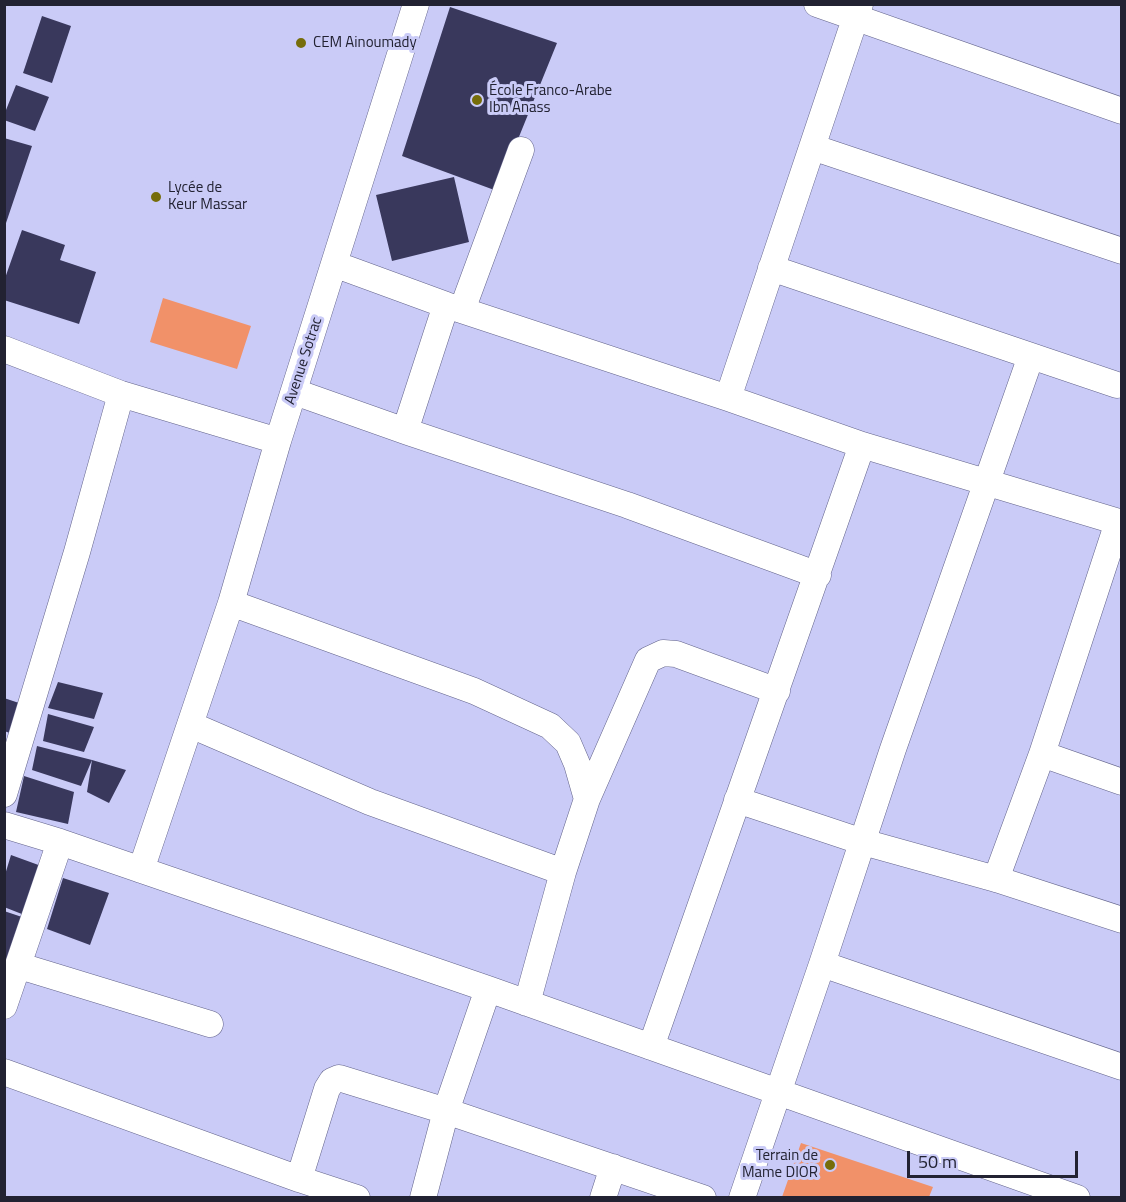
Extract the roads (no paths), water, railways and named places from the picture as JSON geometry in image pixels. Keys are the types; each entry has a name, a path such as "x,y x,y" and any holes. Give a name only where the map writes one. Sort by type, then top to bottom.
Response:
{"street":[{"name":"Avenue Sotrac","path":"141,870 231,603 278,441 416,4"},
{"path":"817,4 857,11 1122,111"},
{"path":"728,398 857,11"},
{"path":"812,147 1122,251"},
{"path":"405,431 521,150"},
{"path":"334,264 454,308 728,398 862,445 1120,522 1042,754 996,879"},
{"path":"771,268 1117,385"},
{"path":"5,351 121,394 278,441"},
{"path":"742,1197 900,728 1031,356"},
{"path":"295,392 627,505 818,575"},
{"path":"4,794 77,552 121,394"},
{"path":"651,1047 862,445"},
{"path":"231,603 474,691 550,726 568,743 587,799"},
{"path":"527,1004 563,873 587,799 648,660 663,653 676,654 777,691"},
{"path":"191,725 370,802 563,873"},
{"path":"1042,754 1122,782"},
{"path":"737,800 863,842 996,879 1122,920"},
{"path":"4,825 60,842 488,989 1077,1197"},
{"path":"4,1006 13,971 60,842"},
{"path":"822,964 1122,1067"},
{"path":"13,971 210,1024"},
{"path":"423,1197 446,1111 488,989"},
{"path":"4,1072 299,1179 357,1197"},
{"path":"299,1179 327,1089 332,1081 339,1078 446,1111 703,1197"},
{"path":"603,1197 613,1167"}],"place":[{"name":"CEM Ainoumady","path":"301,43"},
{"name":"École Franco-Arabe Ibn Anass","path":"477,100"},
{"name":"Lycée de Keur Massar","path":"156,197"},
{"name":"Terrain de Mame DIOR","path":"830,1165"}]}
